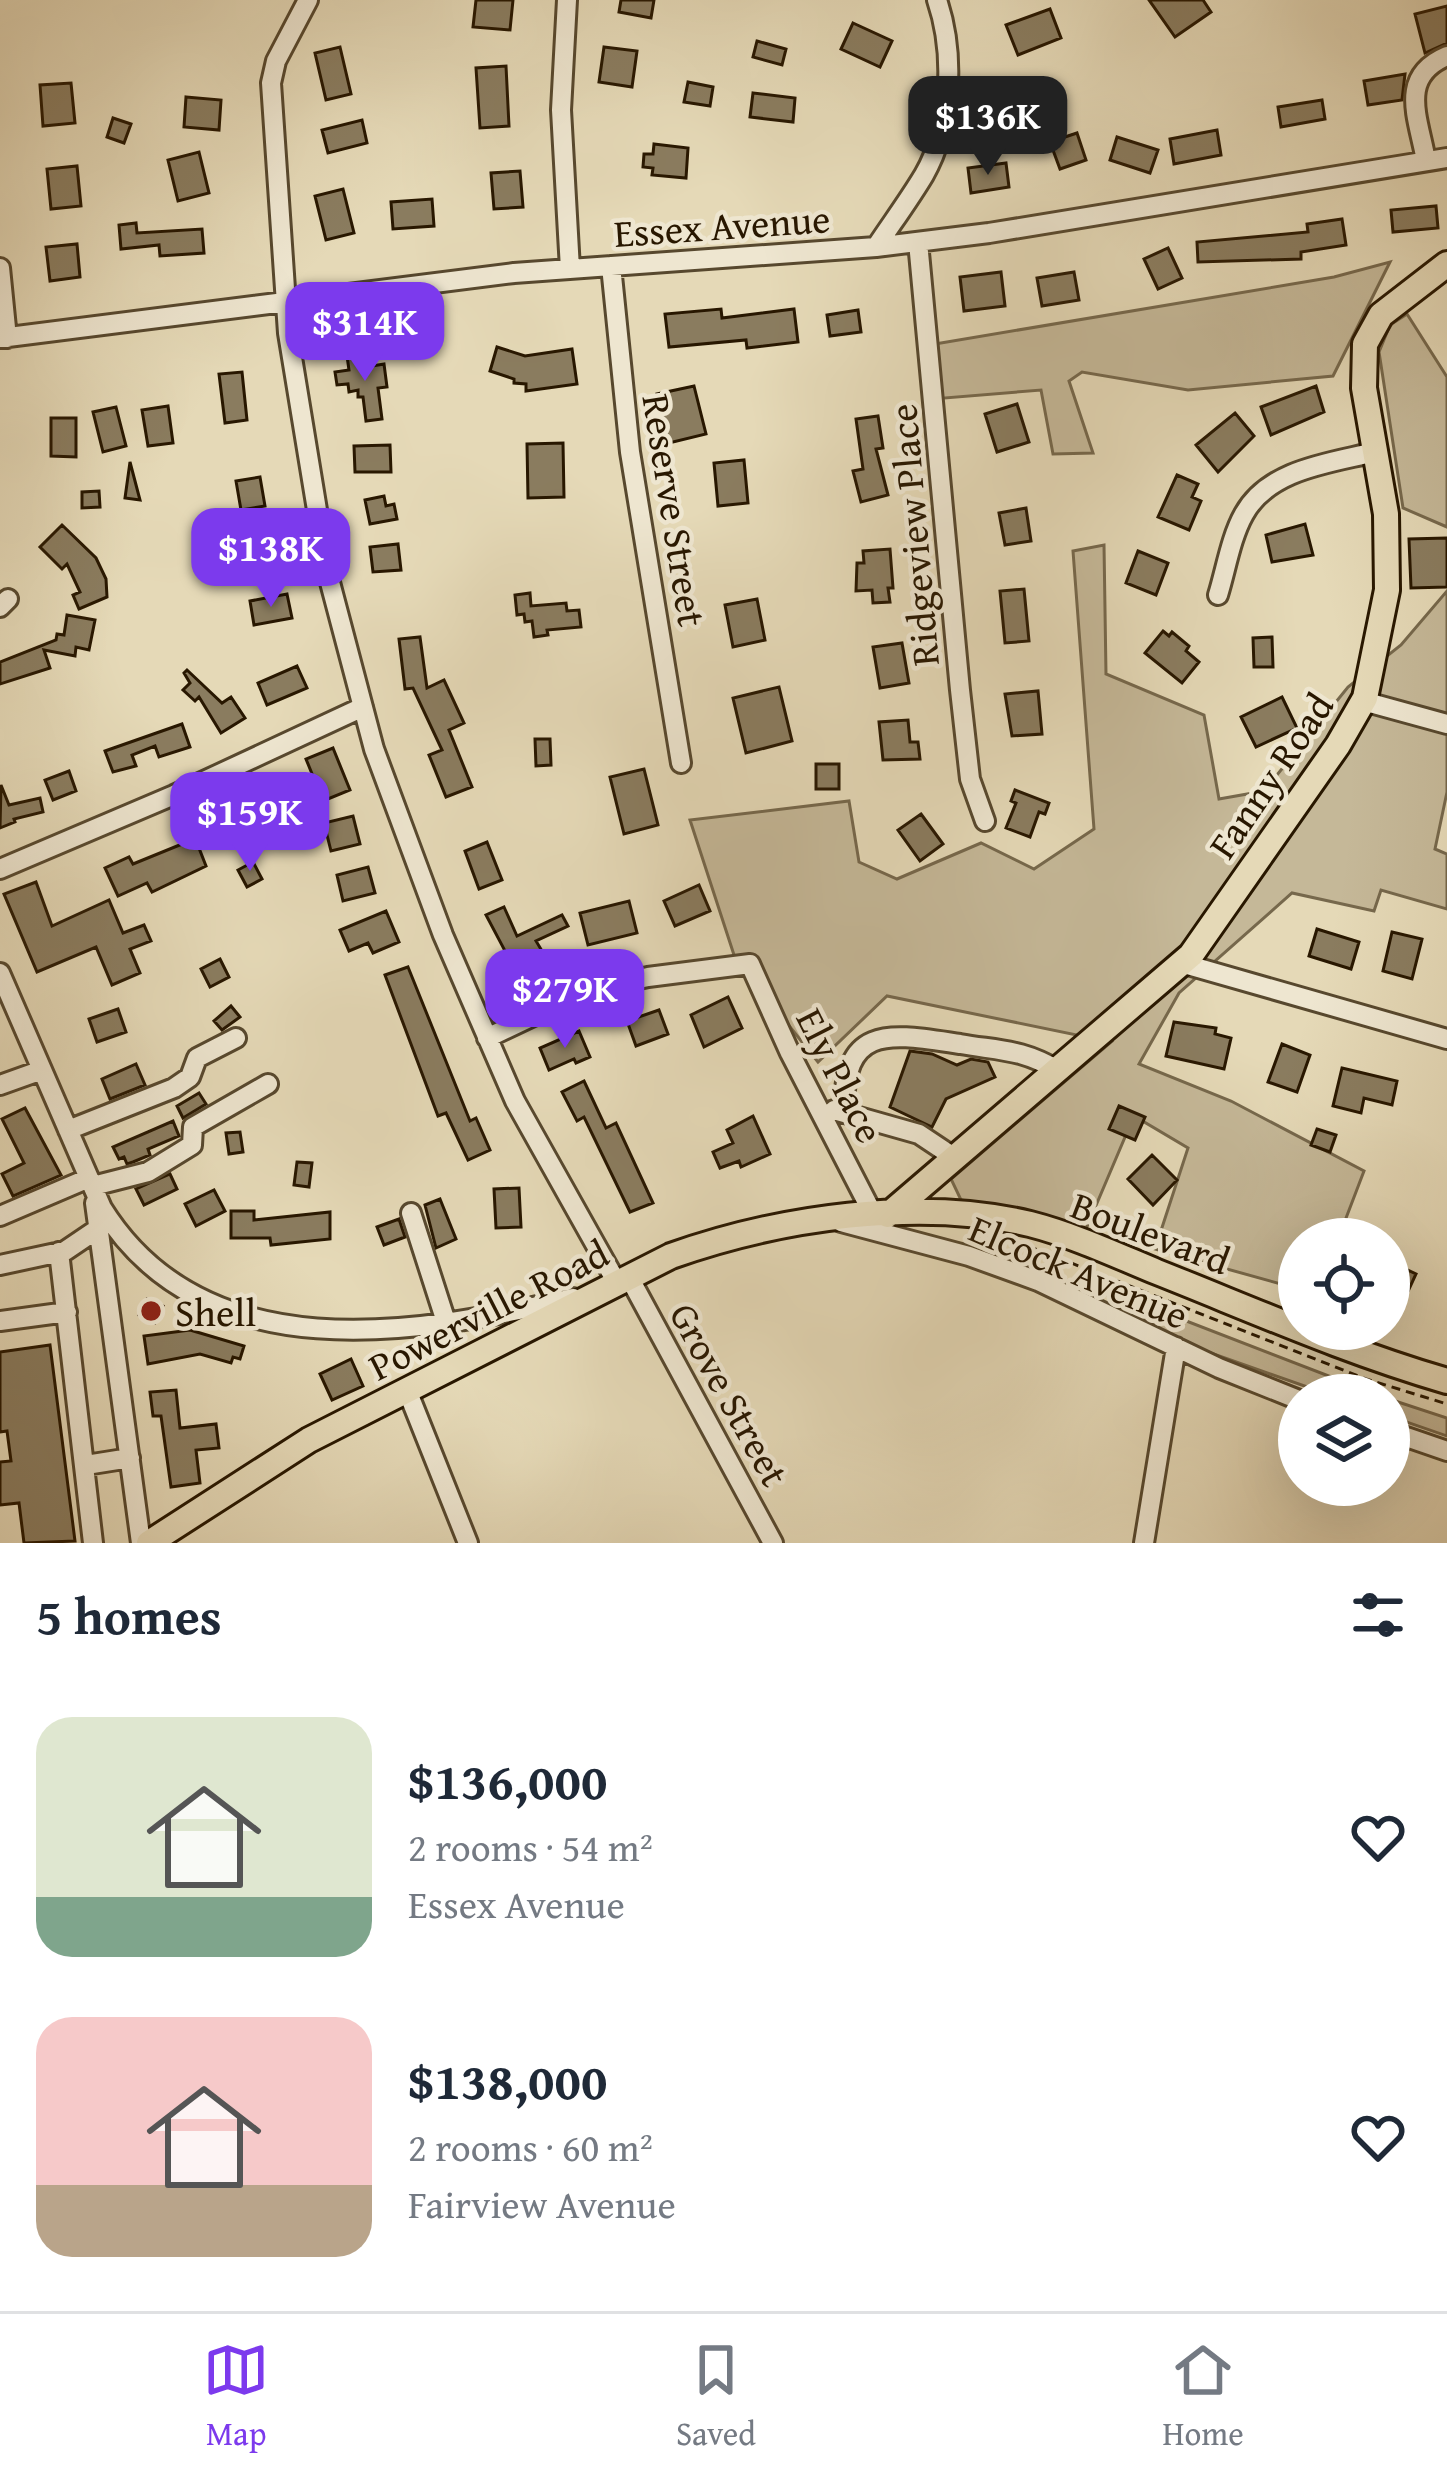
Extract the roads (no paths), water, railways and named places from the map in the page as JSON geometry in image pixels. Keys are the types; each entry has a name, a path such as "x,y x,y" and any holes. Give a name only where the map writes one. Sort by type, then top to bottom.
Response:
{"main road":[{"name":"Fanny Road","path":"881,1215 1059,1071 1191,955 1363,701 1380,639 1388,570 1386,514 1362,366 1369,334 1396,302 1447,264"},
{"name":"Boulevard","path":"881,1215 944,1213 1031,1224 1325,1341 1447,1381"},
{"name":"Powerville Road","path":"145,1543 182,1534 310,1440 614,1284 713,1241 828,1219 881,1215"}],"street":[{"name":"Grove Street","path":"308,0 276,61 272,83 288,333 327,571 374,749 442,935 515,1101 614,1284 768,1541"},
{"path":"567,0 561,110 570,269"},
{"path":"877,247 926,173 936,147 949,80 943,2"},
{"path":"1437,160 1413,90 1419,75 1447,56"},
{"name":"Essex Avenue","path":"3,338 570,269 918,242 1437,160"},
{"name":"Ridgeview Place","path":"918,242 970,779 985,821"},
{"name":"Reserve Street","path":"610,266 630,452 681,763"},
{"path":"0,268 3,338"},
{"path":"1218,595 1244,514 1268,487 1296,472 1375,452"},
{"path":"1363,701 1447,724"},
{"path":"0,869 363,707"},
{"path":"1181,963 1447,1040"},
{"name":"Ely Place","path":"487,1038 588,990 750,964 818,1106 881,1215"},
{"path":"0,974 4,996 102,1208 125,1242 158,1272 217,1304 306,1330 369,1332 448,1325 614,1284"},
{"path":"844,1112 843,1077 853,1058 874,1040 900,1036 1029,1053 1059,1071"},
{"path":"68,1130 174,1088 190,1077 197,1058 236,1038"},
{"path":"0,1085 42,1070"},
{"path":"0,1216 91,1182 163,1165 192,1145 194,1127 268,1084"},
{"path":"818,1106 919,1134 955,1158"},
{"path":"91,1182 145,1543"},
{"path":"410,1214 448,1325"},
{"name":"Elcock Avenue","path":"828,1219 969,1256 1038,1281 1278,1391"},
{"path":"0,1265 59,1252 99,1228"},
{"path":"59,1252 93,1543"},
{"path":"0,1321 67,1312"},
{"path":"1144,1543 1176,1347"},
{"path":"407,1390 468,1543"},
{"path":"1410,1439 1447,1451"},
{"path":"86,1465 130,1458"}],"place":[{"name":"Shell","path":"151,1311"}]}
